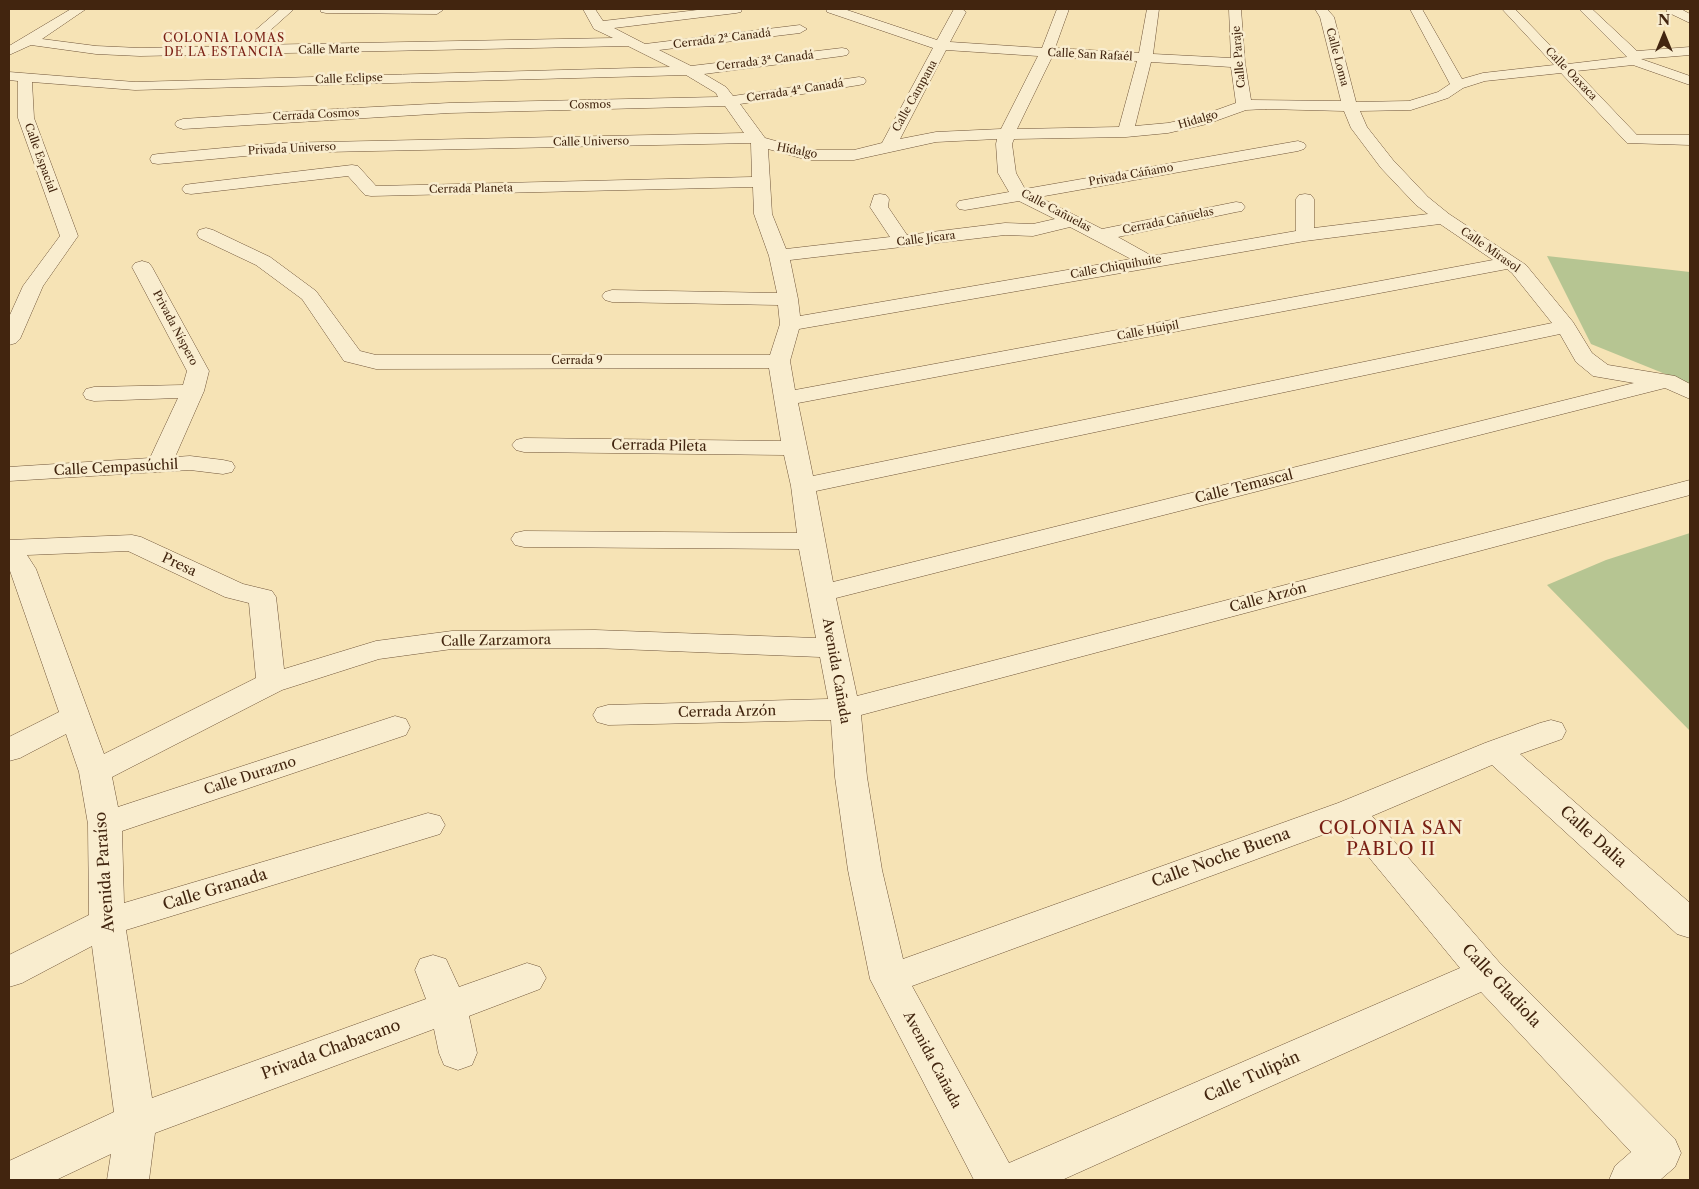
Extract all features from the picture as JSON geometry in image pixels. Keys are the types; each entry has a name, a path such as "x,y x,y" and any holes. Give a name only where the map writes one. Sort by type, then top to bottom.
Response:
{"street":[{"path":"9,50 29,41 80,9"},
{"path":"239,51 288,9"},
{"path":"326,9 437,10"},
{"path":"589,9 599,26 689,70 721,90 731,101 757,140"},
{"path":"599,26 736,9"},
{"name":"Calle San Rafaél","path":"832,9 942,46 1238,63"},
{"name":"Calle Cañuelas","path":"1063,9 1047,52 1007,134 1004,144 1007,173 1019,194 1100,234 1148,261"},
{"path":"1126,132 1145,58 1153,9"},
{"name":"Calle Paraje","path":"1235,9 1238,63 1244,105"},
{"name":"Calle Loma","path":"1321,9 1327,17 1350,106"},
{"path":"1416,9 1458,84"},
{"name":"Calle Oaxaca","path":"1508,9 1633,140 1690,140"},
{"path":"1585,9 1634,58 1690,81"},
{"path":"1672,9 1690,19"},
{"path":"355,24 366,10"},
{"path":"408,48 437,10"},
{"name":"Calle Campana","path":"888,146 959,12"},
{"name":"Cerrada 2ª Canadá","path":"644,48 800,29"},
{"path":"333,50 344,36"},
{"name":"Calle Marte","path":"29,41 122,51 333,50 478,44 630,42"},
{"path":"428,145 449,108 461,75 478,44"},
{"name":"Hidalgo","path":"757,140 808,155 831,156 854,154 936,137 1126,132 1168,128 1201,121 1244,105 1411,105 1443,95 1458,84 1483,77 1690,51"},
{"name":"Cerrada 3ª Canadá","path":"689,70 842,52"},
{"name":"Calle Eclipse","path":"17,77 135,86 461,75 689,70"},
{"name":"Calle Espacial","path":"17,77 26,118 69,236 33,286"},
{"name":"Cerrada 4ª Canadá","path":"731,101 859,81"},
{"path":"815,87 832,101"},
{"name":"Cosmos","path":"449,108 731,101"},
{"name":"Calle Mirasol","path":"1350,106 1359,128 1387,164 1422,201 1443,218 1519,269 1566,326 1584,357 1601,371 1667,381"},
{"name":"Cerrada Cosmos","path":"183,124 449,108"},
{"path":"9,121 26,118"},
{"name":"Calle Universo","path":"428,145 757,140"},
{"name":"Avenida Cañada","path":"757,140 763,214 779,256 789,312 779,361 845,709 851,777 865,870 889,979 996,1180"},
{"name":"Privada Universo","path":"158,159 278,148 428,145"},
{"name":"Privada Cáñamo","path":"965,204 1298,146"},
{"name":"Cerrada Planeta","path":"191,189 352,170 371,191 761,182"},
{"path":"880,199 879,207 902,242"},
{"path":"1305,199 1305,234"},
{"name":"Cerrada Cañuelas","path":"1100,234 1236,207"},
{"name":"Calle Chiquihuite","path":"612,296 789,312 1148,261 1305,234 1443,218"},
{"name":"Calle Jícara","path":"779,256 1005,229 1033,230 1073,221"},
{"name":"Cerrada 9","path":"206,234 262,261 309,295 352,356 376,362 779,361"},
{"name":"Calle Huipil","path":"785,399 1510,263"},
{"name":"Privada Níspero","path":"142,267 198,370 193,391 159,466"},
{"path":"9,289 33,286"},
{"path":"9,339 33,286"},
{"path":"803,486 1566,326"},
{"path":"1667,381 1690,392"},
{"name":"Calle Temascal","path":"822,593 1667,381"},
{"path":"94,394 193,391"},
{"name":"Cerrada Pileta","path":"524,445 794,448"},
{"name":"Calle Cempasúchil","path":"9,474 190,463 223,468"},
{"name":"Calle Arzón","path":"845,709 1690,487"},
{"path":"524,539 812,541"},
{"name":"Presa","path":"9,548 132,543 234,591 262,597 271,683"},
{"name":"Avenida Paraíso","path":"9,548 23,569 76,717 95,772 105,824 107,922 136,1122 128,1180"},
{"name":"Calle Zarzamora","path":"95,772 271,683 376,650 452,640 595,639 834,648"},
{"name":"Cerrada Arzón","path":"608,715 845,709"},
{"path":"9,750 76,717"},
{"name":"Calle Durazno","path":"105,824 395,727"},
{"name":"Calle Noche Buena","path":"889,979 1350,812 1496,751 1551,731"},
{"name":"Calle Dalia","path":"1496,751 1690,924"},
{"name":"Calle Gladiola","path":"1350,812 1486,973 1660,1153 1630,1180"},
{"name":"Calle Granada","path":"9,972 107,922 428,826"},
{"path":"433,970 448,1006 458,1053"},
{"name":"Calle Tulipán","path":"1017,1180 1486,973"},
{"name":"Privada Chabacano","path":"13,1180 136,1122 526,978"}],"green space":[{"path":"1547,256 1690,272 1690,384 1591,344"},
{"path":"1690,533 1690,731 1547,585 1606,560"}],"district":[{"name":"COLONIA LOMAS DE LA ESTANCIA","path":"224,46"},
{"name":"COLONIA SAN PABLO II","path":"1391,840"}]}
